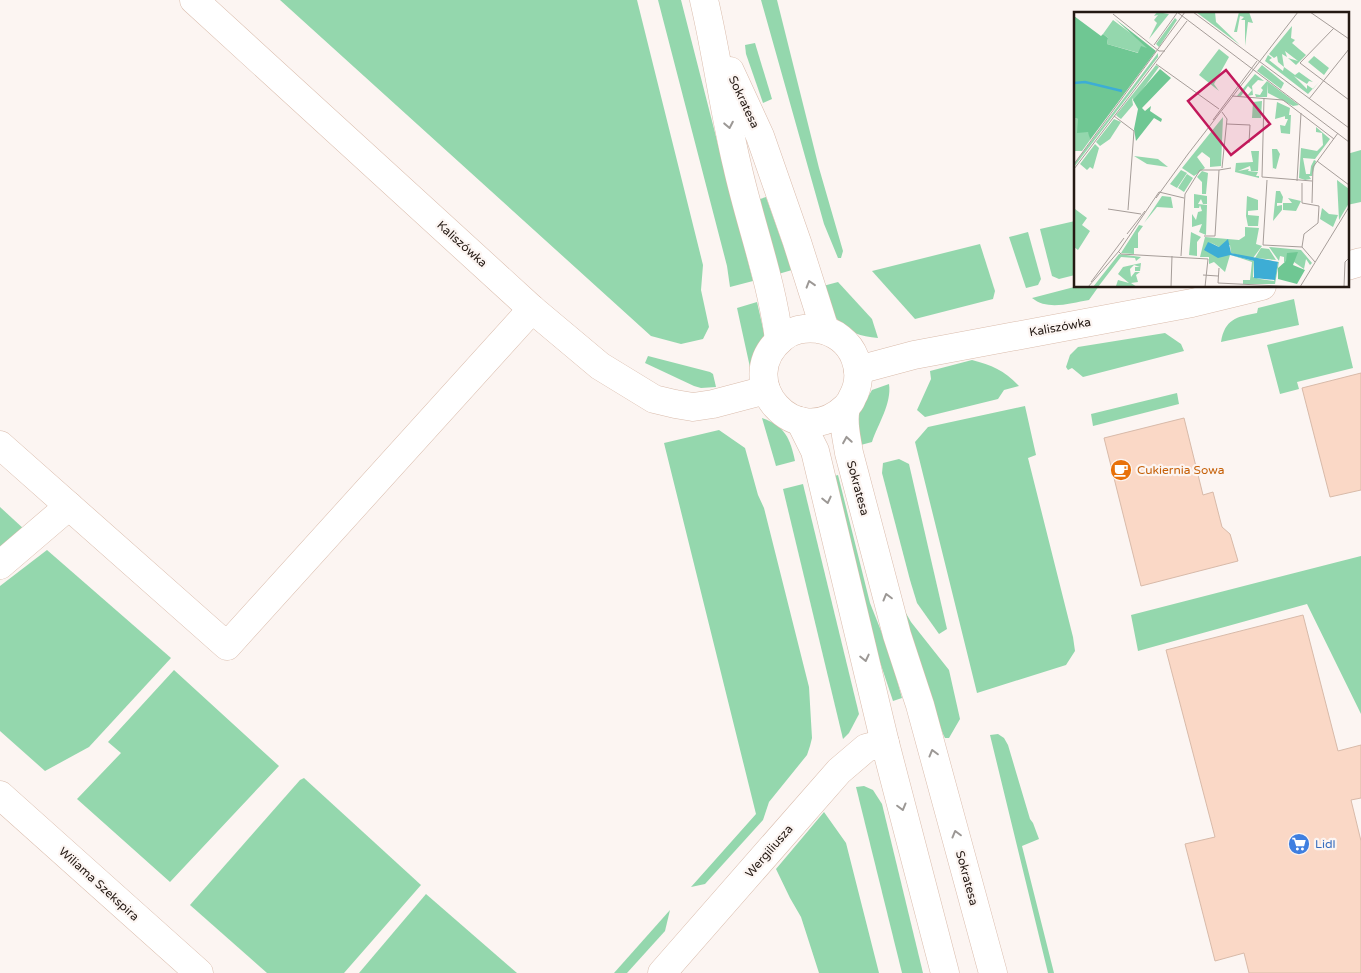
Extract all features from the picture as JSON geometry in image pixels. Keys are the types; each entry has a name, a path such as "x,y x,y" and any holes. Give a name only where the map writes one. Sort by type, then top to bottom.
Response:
{"street":[{"name":"Kaliszówka","path":"194,0 532,309 600,366 654,399 693,406 713,404 766,390"},
{"name":"Sokratesa","path":"707,13 738,90 760,136 825,330"},
{"name":"Sokratesa","path":"707,13 737,166 754,225 780,340"},
{"path":"1348,266 1361,262"},
{"name":"Kaliszówka","path":"858,370 914,355 1192,303 1254,288"},
{"path":"0,445 227,646 532,309"},
{"path":"846,408 834,417 820,422 800,422 784,415 777,409 766,390 765,364 771,351 780,340 801,329 813,328 825,330 846,344 855,359 858,370"},
{"name":"Sokratesa","path":"858,370 858,382 846,408 844,425 854,472 897,635 920,705 993,973"},
{"path":"800,422 815,451 885,743 945,973"},
{"path":"0,565 69,506"},
{"name":"Wergiliusza","path":"662,973 839,771 866,748 885,743"},
{"name":"Wiliama Szekspira","path":"0,795 199,973"}],"green space":[{"path":"280,0 637,0 703,265 701,290 709,327 703,339 681,344 651,336"},
{"path":"658,0 681,0 753,281 730,287 727,266"},
{"path":"761,0 777,0 819,168 843,251 841,258 838,258 824,224"},
{"path":"755,43 772,99 763,103 746,54 745,45"},
{"path":"1361,150 1361,202 1348,205 1348,154"},
{"path":"766,197 792,270 775,275 757,200"},
{"path":"1074,221 1074,275 1059,279 1052,276 1040,229"},
{"path":"1028,232 1041,279 1038,285 1026,288 1009,237"},
{"path":"980,244 995,291 993,299 915,319 872,271"},
{"path":"838,282 872,319 878,338 855,333 847,329 835,316 826,298 823,286"},
{"path":"1074,287 1098,288 1089,300 1074,303 1052,305 1038,302 1032,298"},
{"path":"1294,299 1299,325 1221,342 1225,328 1233,320 1257,313 1258,308"},
{"path":"757,302 765,337 751,372 737,308"},
{"path":"1343,326 1353,368 1297,382 1299,389 1280,394 1267,345"},
{"path":"1165,333 1181,344 1184,351 1083,377 1072,368 1068,370 1066,367 1070,355 1078,347"},
{"path":"648,356 710,372 713,374 716,387 701,388 694,386 645,363"},
{"path":"972,360 998,369 1019,386 1004,390 998,399 925,417 917,410 931,379 930,371"},
{"path":"889,384 887,406 872,442 857,446 855,419 872,390"},
{"path":"1177,393 1179,404 1093,426 1091,414"},
{"path":"1025,406 1036,455 1028,458 1075,651 1066,665 977,693 915,442 928,427"},
{"path":"762,418 776,425 785,434 795,461 776,466"},
{"path":"719,430 745,448 758,495 764,508 809,687 812,738 807,755 769,802 763,820 705,884 691,887 756,814 664,443"},
{"path":"899,459 909,464 947,629 939,634 917,603 882,473 883,463"},
{"path":"838,475 870,603 889,651 902,698 893,701 860,602 827,478"},
{"path":"803,484 859,714 849,733 843,739 783,489"},
{"path":"0,507 25,530 0,548"},
{"path":"47,550 171,658 89,747 45,771 0,731 0,586"},
{"path":"1361,556 1361,714 1307,604 1138,651 1131,615"},
{"path":"903,608 911,622 949,670 960,719 949,738 945,738 943,734 898,610"},
{"path":"174,670 279,766 170,882 77,799 121,753 108,742"},
{"path":"998,734 1004,738 1008,745 1030,819 1039,839 1022,846 1054,973 1048,973 990,735"},
{"path":"304,778 421,885 344,973 267,973 190,905 300,780"},
{"path":"864,786 873,790 882,804 923,973 902,973 856,787"},
{"path":"824,812 846,843 879,973 819,973 801,917 776,869"},
{"path":"426,894 517,973 359,973"},
{"path":"670,910 665,931 627,973 614,973"}],"building":[{"path":"1361,373 1361,490 1330,497 1302,388"},
{"path":"1184,418 1203,495 1213,492 1222,527 1230,534 1238,561 1141,586 1104,438"},
{"path":"1303,615 1338,751 1361,745 1361,798 1351,800 1361,841 1361,973 1249,973 1244,953 1215,961 1185,844 1215,837 1166,650"}],"place":[{"name":"Cukiernia Sowa","path":"1121,470"},
{"name":"Lidl","path":"1299,844"}]}
